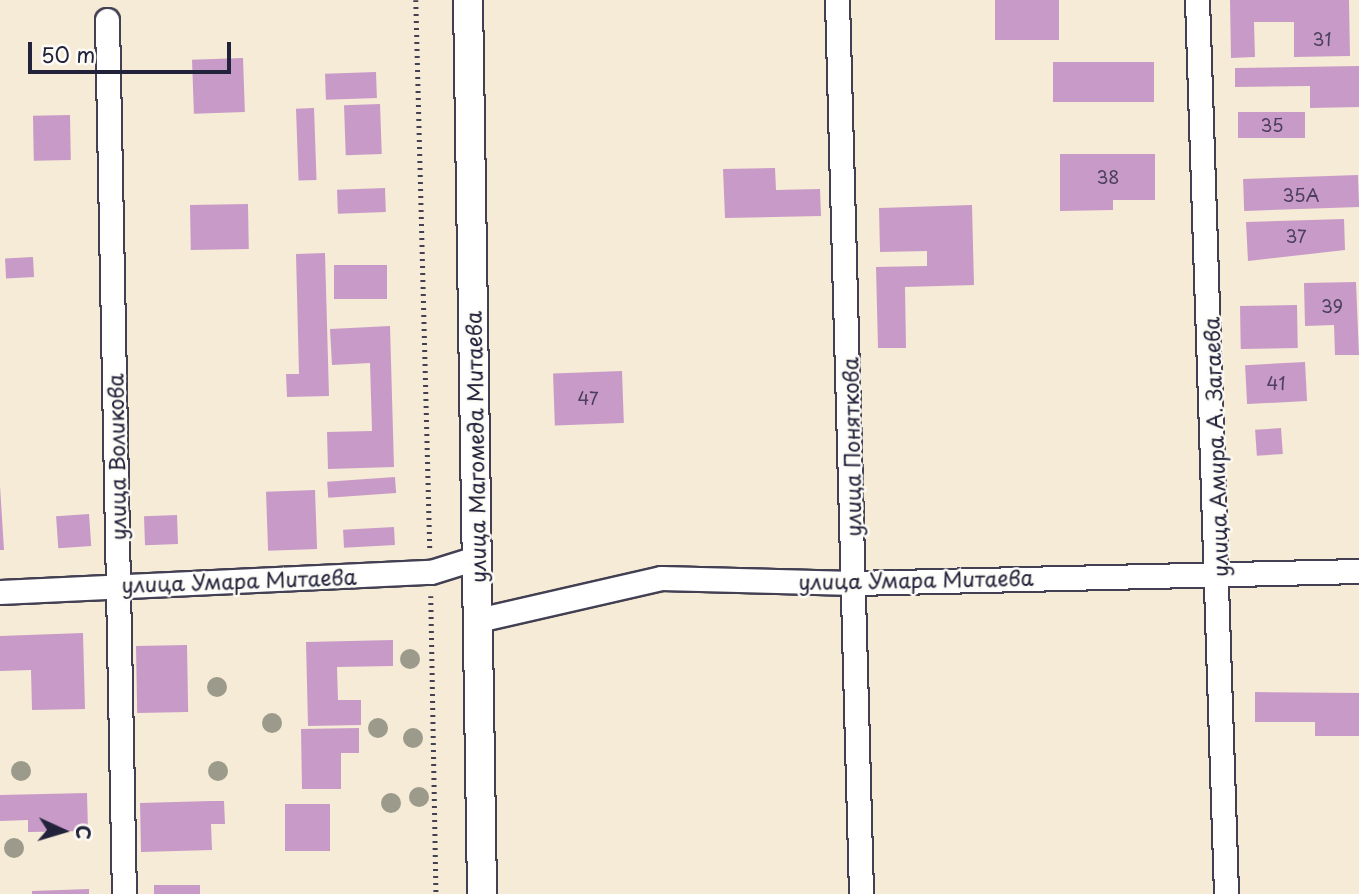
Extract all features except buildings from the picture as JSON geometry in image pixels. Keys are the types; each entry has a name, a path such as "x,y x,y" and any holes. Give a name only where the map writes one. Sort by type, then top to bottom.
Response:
{"street":[{"name":"улица Магомеда Митаева","path":"468,0 482,894"},
{"name":"улица Поняткова","path":"837,0 861,894"},
{"name":"улица Амира А. Загаева","path":"1197,0 1220,569 1226,894"},
{"name":"улица Воликова","path":"107,20 124,894"},
{"name":"улица Умара Митаева","path":"0,592 431,572 477,558"},
{"name":"улица Умара Митаева","path":"478,620 661,578 854,583 1220,569 1359,571"}],"path":[{"path":"416,0 431,572 436,894"}]}
